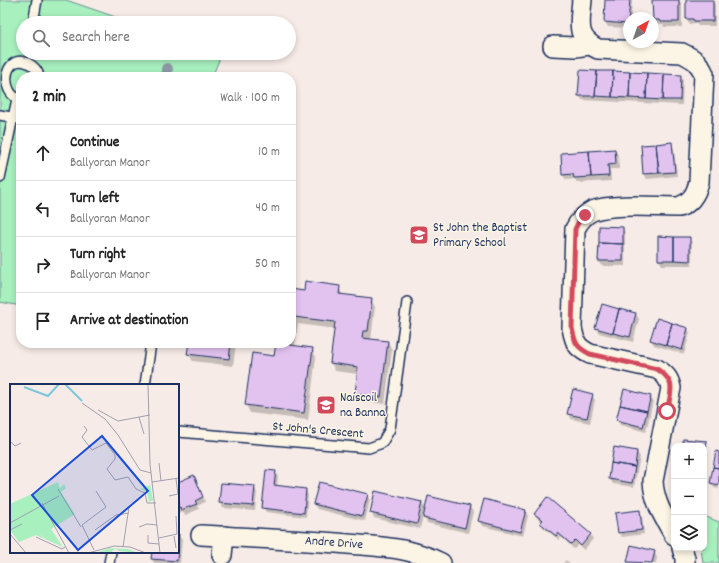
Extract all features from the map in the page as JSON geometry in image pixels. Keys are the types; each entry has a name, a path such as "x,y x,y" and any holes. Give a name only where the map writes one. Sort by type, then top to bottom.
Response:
{"street":[{"path":"582,0 580,22 582,36 589,45 598,49 682,53 692,58 700,65 704,74 699,182 697,191 692,198 686,205 679,207 607,207 591,211 579,221 575,229 572,328 575,344 590,354 657,369 670,380 671,388 653,481 653,490 656,502 671,530"},
{"path":"553,46 575,47 589,45"},
{"name":"Andre Drive","path":"201,535 324,542 402,549 428,557 441,563"},
{"path":"222,555 224,536"},
{"path":"683,551 685,563"}],"lane":[{"path":"34,16 37,0"},
{"path":"16,98 11,97 7,93 2,82 2,76 4,70 20,60"},
{"path":"28,60 37,72"},
{"path":"0,115 16,118"},
{"path":"0,178 16,122"},
{"name":"St John's Crescent","path":"179,432 369,448 382,443 390,430 407,302"},
{"path":"145,384 150,348"},
{"path":"108,563 111,553"}],"green space":[{"path":"0,0 66,0 113,16 16,16 16,60 219,60 214,72 16,72 16,305 0,302"},
{"path":"707,517 719,522 719,563 703,563 701,551 707,551"}],"building":[{"path":"605,0 630,0 629,12 623,12 623,24 604,22"},
{"path":"652,0 679,0 679,22 660,22 659,12 653,12"},
{"path":"686,0 713,0 713,21 694,21 693,19 686,19"},
{"path":"580,70 597,71 595,96 578,96"},
{"path":"597,71 613,71 612,97 595,96"},
{"path":"613,71 630,72 629,98 612,97"},
{"path":"630,72 647,73 646,99 629,98"},
{"path":"647,73 664,74 663,100 646,99"},
{"path":"664,74 681,75 680,100 663,100"},
{"path":"672,142 675,172 659,173 656,144"},
{"path":"656,144 659,173 643,174 641,145"},
{"path":"615,149 616,164 608,165 609,176 591,177 589,151"},
{"path":"589,151 591,177 574,178 573,174 562,175 561,153"},
{"path":"599,226 623,227 623,244 599,243"},
{"path":"658,236 674,237 674,260 658,260"},
{"path":"674,237 690,237 690,261 674,260"},
{"path":"599,243 623,244 623,261 598,261"},
{"path":"305,281 340,286 339,294 372,298 368,331 363,331 362,338 388,341 381,397 355,394 358,367 330,363 335,322 296,317 296,290 304,291"},
{"path":"602,304 619,309 613,333 595,328"},
{"path":"619,309 636,313 630,337 613,333"},
{"path":"657,318 672,323 666,345 650,340"},
{"path":"672,323 688,328 682,350 666,345"},
{"path":"296,346 313,348 304,413 245,405 252,353 274,356 275,348 296,348"},
{"path":"188,348 230,348 229,359 187,354"},
{"path":"573,389 593,394 587,418 567,414"},
{"path":"624,389 651,396 647,411 620,405"},
{"path":"620,405 647,411 643,427 616,420"},
{"path":"683,439 707,441 707,443 683,443"},
{"path":"614,447 637,451 635,467 611,463"},
{"path":"716,451 719,452 719,468 713,467"},
{"path":"611,463 635,467 632,483 609,479"},
{"path":"713,467 719,468 719,485 710,483"},
{"path":"266,470 276,471 274,485 306,489 304,513 262,508"},
{"path":"194,475 203,497 195,501 197,504 181,510 179,508 179,482"},
{"path":"319,482 368,494 362,516 313,504"},
{"path":"221,483 255,486 253,506 219,503"},
{"path":"375,491 422,502 417,524 370,513"},
{"path":"428,496 470,506 465,528 423,518"},
{"path":"547,497 591,534 581,546 575,540 571,544 558,533 556,536 540,523 543,520 534,514"},
{"path":"484,499 526,510 520,532 478,521"},
{"path":"640,510 642,530 618,533 615,513"},
{"path":"631,545 655,551 652,563 627,562"},
{"path":"152,553 178,553 177,561 151,559"}],"place":[{"name":"St John the Baptist Primary School","path":"419,235"},
{"name":"Naíscoil na Banna","path":"326,405"}],"route":[{"path":"585,215 579,221 575,229 572,328 575,344 590,354 657,369 664,374 670,380 671,388 667,411"}]}
